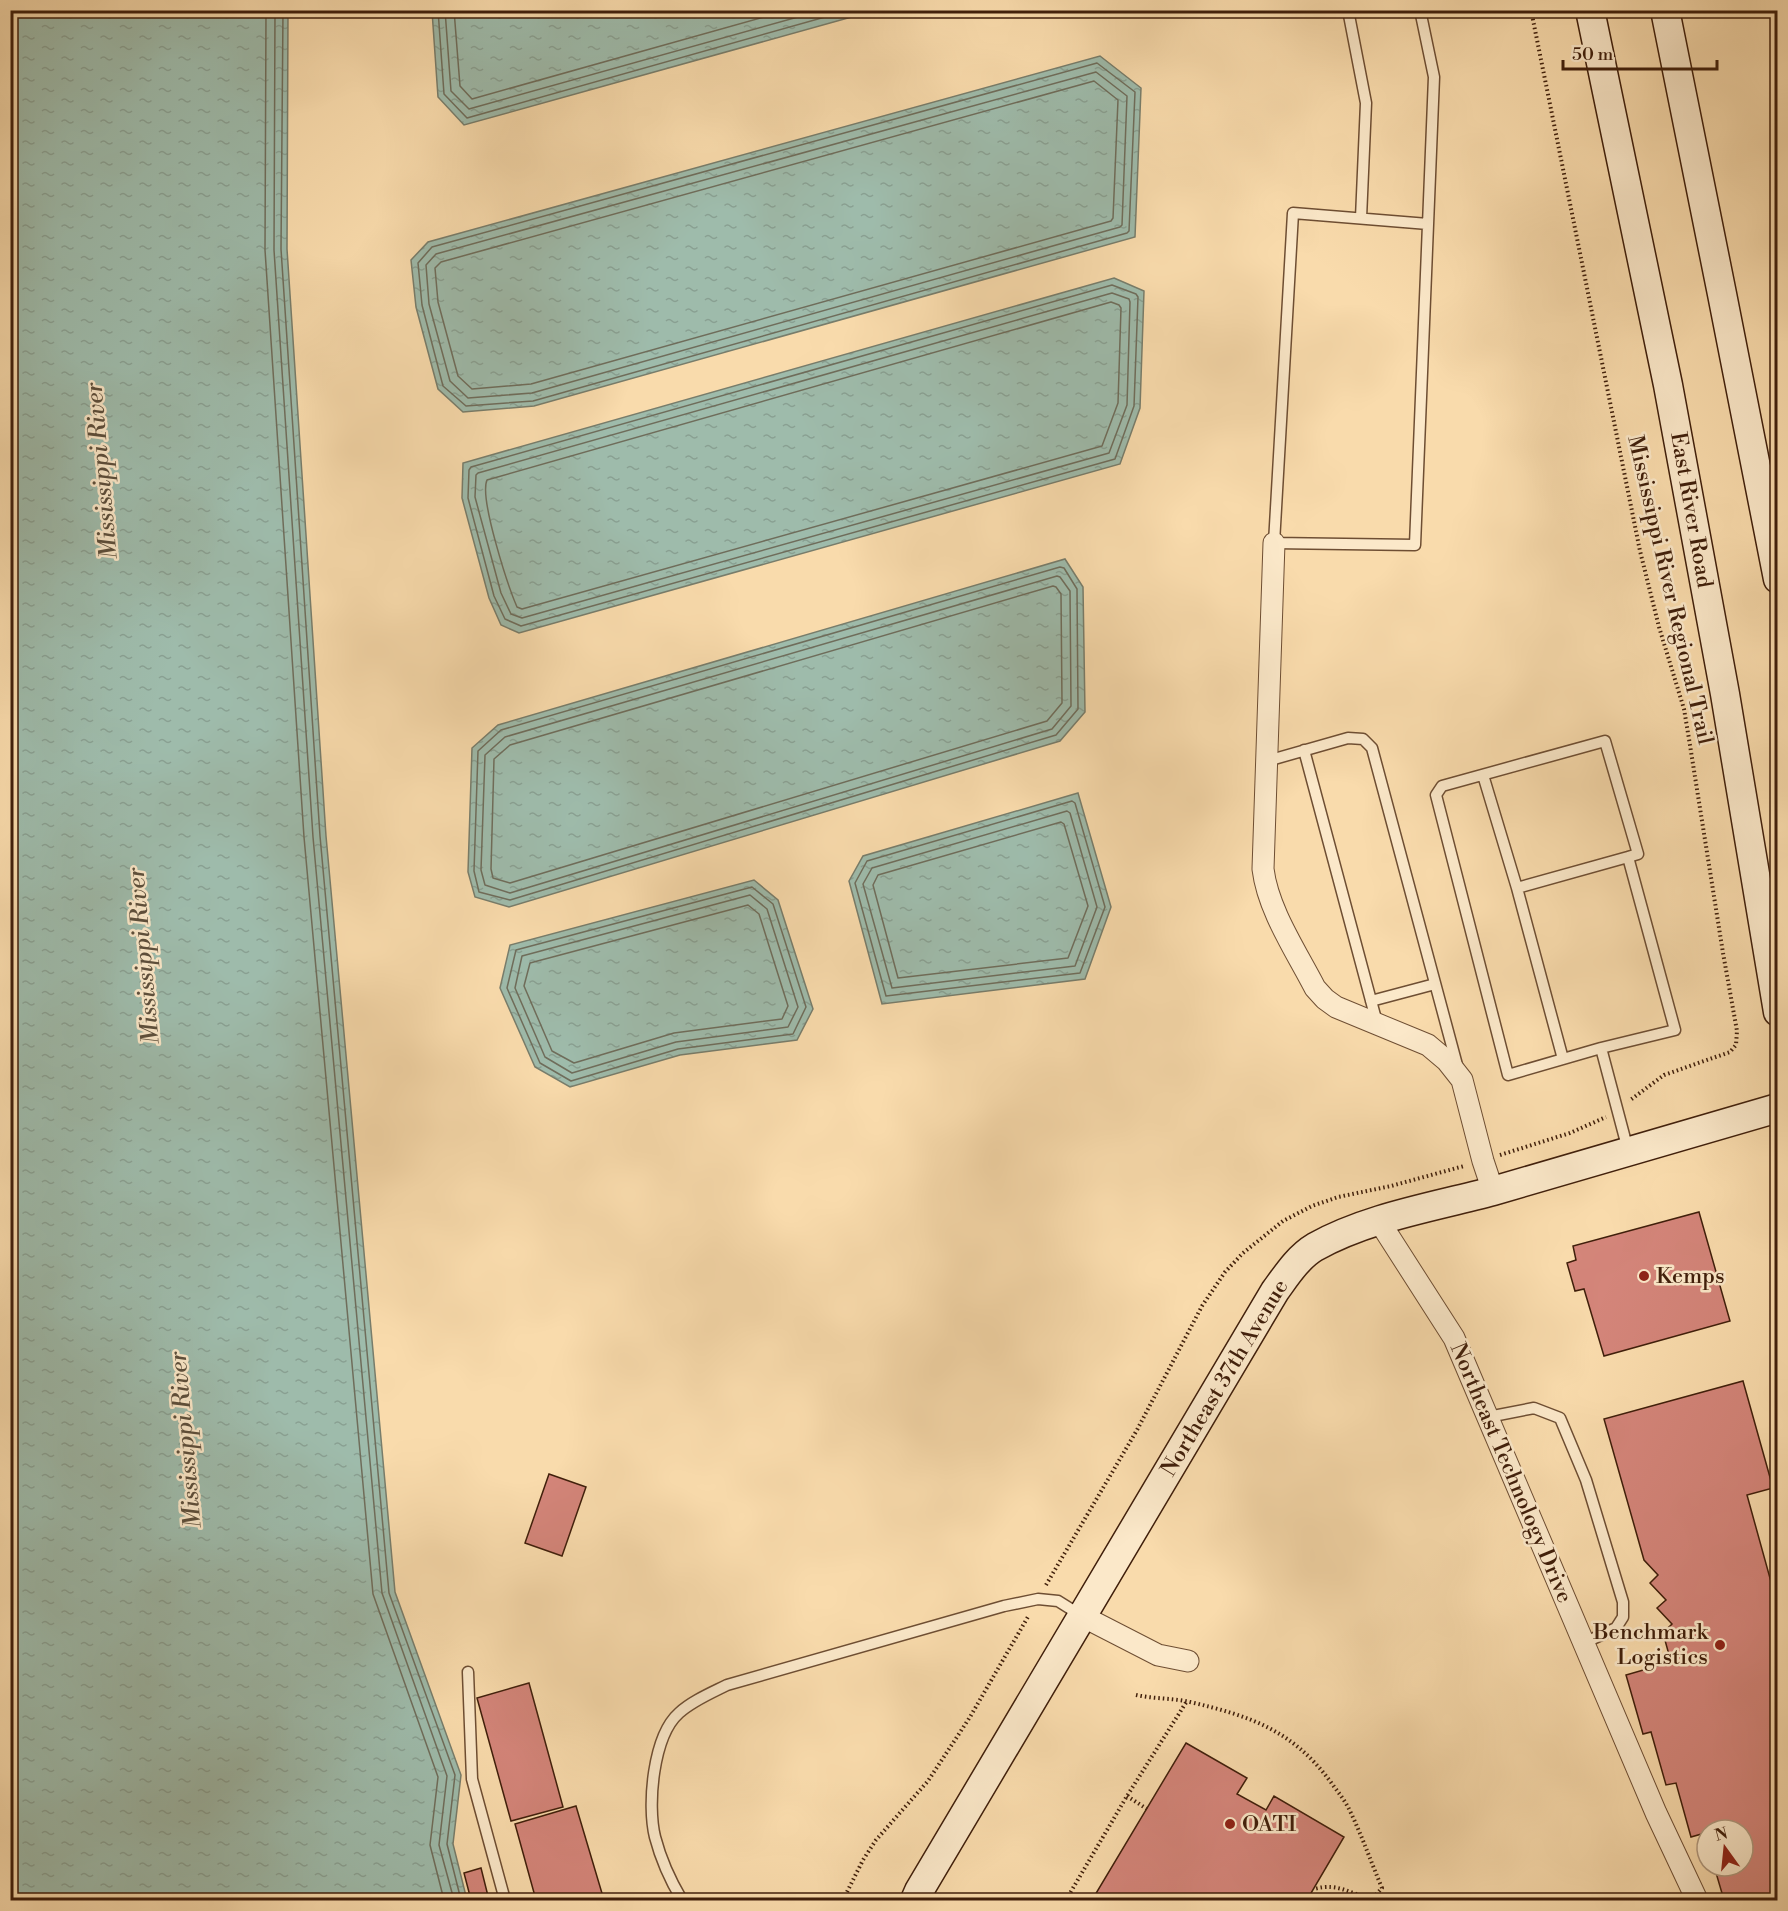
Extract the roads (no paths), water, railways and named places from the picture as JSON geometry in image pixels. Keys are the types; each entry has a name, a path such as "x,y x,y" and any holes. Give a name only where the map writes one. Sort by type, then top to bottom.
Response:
{"street":[{"name":"East River Road","path":"1590,10 1668,385 1725,694 1778,1011"},
{"path":"1665,11 1778,579"},
{"path":"1274,543 1263,869 1265,886 1315,988 1320,993 1336,1007 1428,1045 1447,1061 1462,1080 1493,1191"},
{"name":"Northeast 37th Avenue","path":"915,1900 1269,1301 1290,1270 1312,1249 1346,1232 1378,1221 1493,1191 1778,1108"},
{"name":"Northeast Technology Drive","path":"1378,1221 1454,1338 1656,1813 1697,1900"},
{"path":"1082,1617 1158,1655 1188,1661"}],"lane":[{"path":"1348,10 1366,103 1361,218"},
{"path":"1420,10 1434,77 1415,545 1274,543 1293,213 1428,224"},
{"path":"1267,761 1348,738 1363,739 1371,748 1462,1080"},
{"path":"1517,888 1638,854 1605,741 1442,786 1436,795 1508,1075 1601,1048 1675,1030 1628,857"},
{"path":"1305,750 1377,1024"},
{"path":"1483,775 1517,888 1563,1059"},
{"path":"1371,1001 1435,984"},
{"path":"1601,1048 1629,1152"},
{"path":"1488,1417 1534,1408 1560,1418 1586,1480 1623,1602 1623,1617 1616,1628 1584,1643"},
{"path":"682,1900 670,1881 662,1861 654,1834 652,1809 658,1750 665,1732 677,1714 700,1698 727,1685 1004,1606 1038,1599 1058,1601 1082,1617"},
{"path":"468,1672 472,1779 505,1900"}],"water":[{"name":"Mississippi River","path":"11,10 288,11 287,249 326,836 395,1592 461,1775 453,1844 467,1900 11,1900"},
{"path":"432,10 873,11 464,125 438,97"},
{"path":"1100,56 1141,88 1135,237 534,406 463,412 438,389 416,307 411,260 428,242"},
{"path":"1114,278 1144,291 1140,408 1120,464 519,633 501,625 489,598 462,498 463,463"},
{"path":"1065,559 1083,587 1085,712 1060,741 509,907 475,897 468,872 472,748 498,725"},
{"path":"1078,793 1111,907 1085,979 882,1004 849,881 863,856"},
{"path":"754,880 778,900 813,1009 797,1040 680,1055 570,1087 535,1067 500,988 510,945"}],"place":[{"name":"Kemps","path":"1644,1276"},
{"name":"Benchmark Logistics","path":"1720,1645"},
{"name":"OATI","path":"1230,1824"}]}
